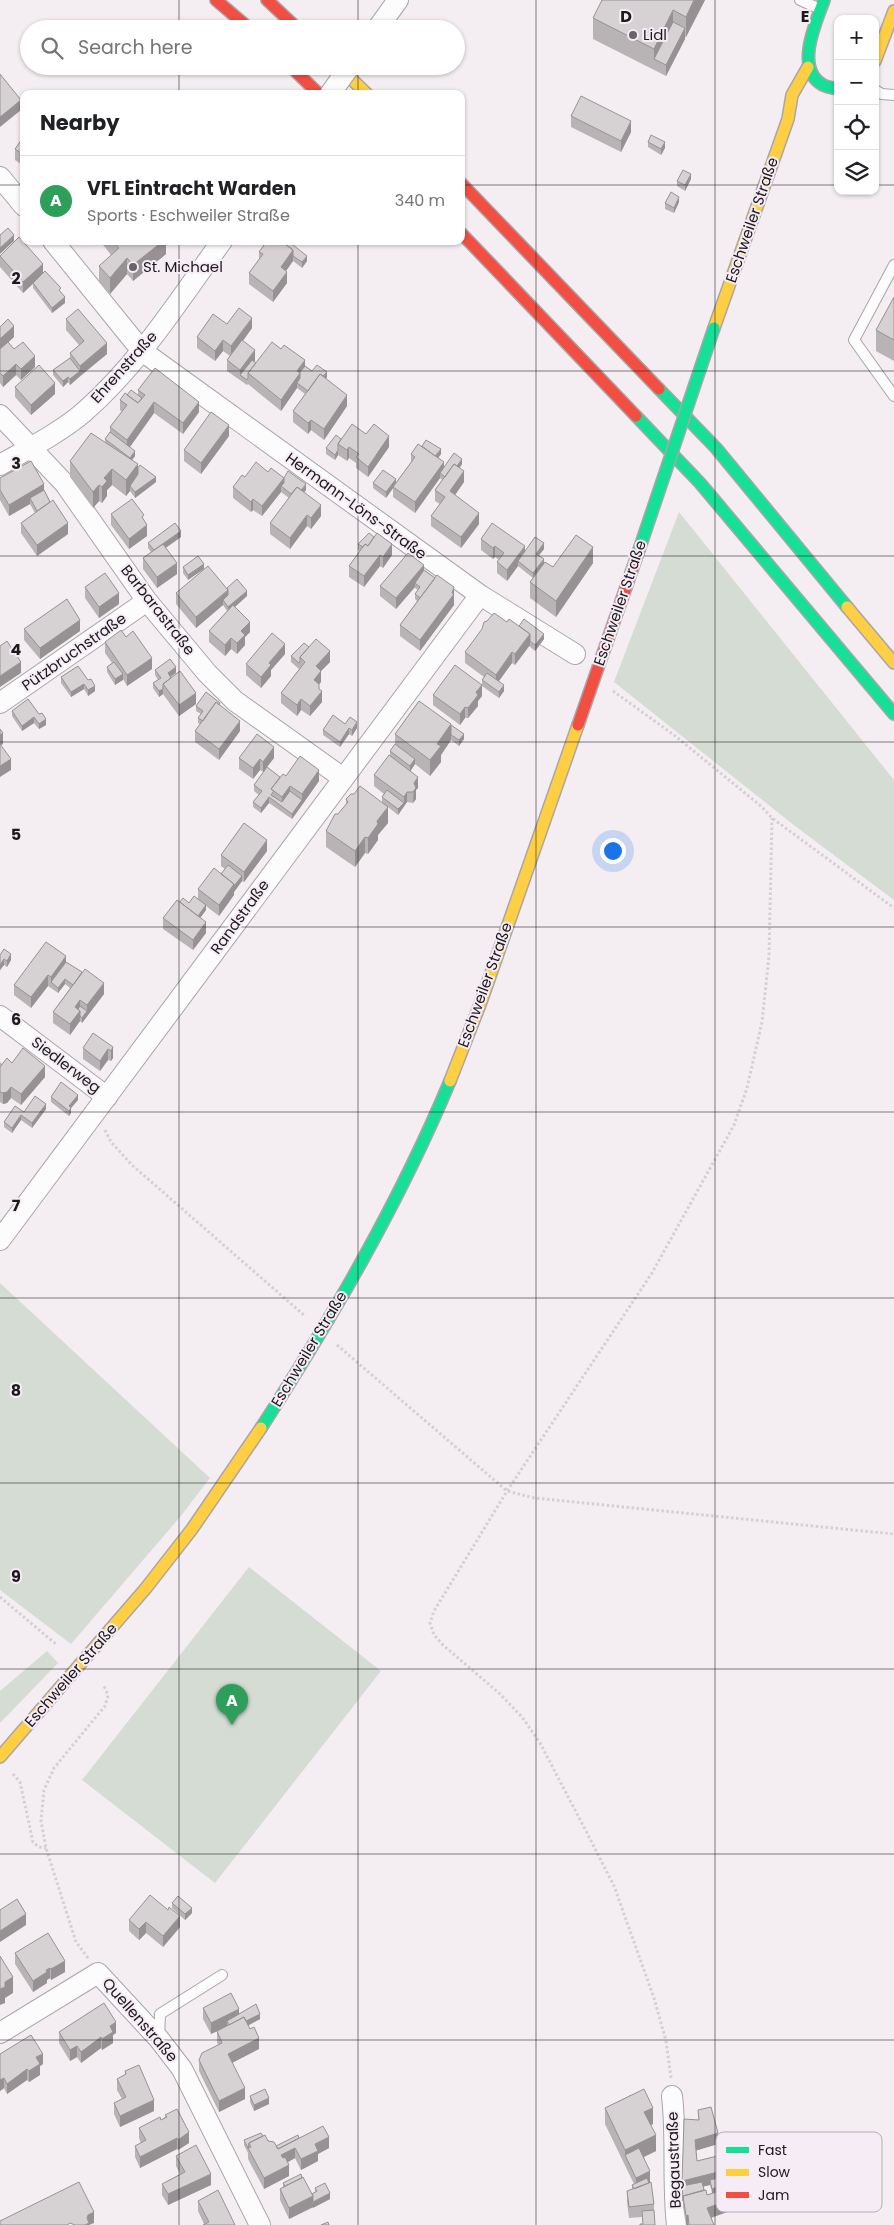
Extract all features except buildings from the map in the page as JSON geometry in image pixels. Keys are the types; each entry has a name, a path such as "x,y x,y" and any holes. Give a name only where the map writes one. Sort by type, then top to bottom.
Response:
{"main road":[{"path":"216,0 239,20"},
{"path":"267,0 288,20"},
{"name":"Eschweiler Straße","path":"0,1756 95,1651 190,1530 252,1443 322,1332 402,1185 439,1107 483,996 594,680 714,328 788,119 792,96 808,67 807,54 822,5"},
{"path":"875,60 893,18"},
{"path":"808,67 822,90 834,89"},
{"path":"299,75 315,90"},
{"path":"347,75 363,90"},
{"path":"788,119 799,111"},
{"path":"465,187 716,448 894,664"},
{"path":"465,237 700,483 894,714"}],"street":[{"path":"383,20 398,0"},
{"path":"333,90 344,75"},
{"path":"0,176 20,201"},
{"name":"Hermann-Löns-Straße","path":"56,245 142,351 480,595 575,654"},
{"name":"Ehrenstraße","path":"0,465 30,448 83,413 142,351 219,245"},
{"name":"Barbarastraße","path":"0,415 65,484 147,601 207,673 235,701 343,778"},
{"name":"Randstraße","path":"0,1240 480,595"},
{"name":"Pützbruchstraße","path":"0,703 147,601"},
{"name":"Siedlerweg","path":"0,1016 104,1102"},
{"name":"Quellenstraße","path":"0,2033 98,1972 159,2039 182,2069 260,2225"},
{"name":"Begaustraße","path":"672,2096 676,2148 673,2189 677,2225"}],"lane":[{"path":"800,0 822,5"},
{"path":"879,92 894,95"},
{"path":"894,265 854,340 894,396"},
{"path":"159,2039 160,2014 222,1975"}],"path":[{"path":"594,680 623,697 674,735 762,807 772,818 894,908"},
{"path":"672,2096 666,2041 654,1998 614,1886 586,1831 540,1743 522,1718 499,1693 443,1645 434,1635 430,1623 434,1611 507,1491 652,1273 734,1125 747,1088 762,1022 769,956 772,818"},
{"path":"104,1102 104,1127 111,1142 132,1165 507,1491 534,1498 894,1534"},
{"path":"0,1597 57,1645"},
{"path":"98,1972 76,1942 46,1848 41,1821 44,1790 54,1768 105,1706 108,1695 104,1686"},
{"path":"10,1770 20,1782 33,1842 39,1848 46,1848"}],"shaded area":[{"path":"679,512 894,780 894,900 795,826 614,682"},
{"path":"0,1283 210,1478 180,1517 71,1644 0,1590"},
{"path":"249,1567 381,1671 215,1883 82,1780"},
{"path":"47,1651 58,1663 0,1723 0,1691"}],"traffic: fast":[{"path":"824,0 816,20 808,57 814,78 823,85 834,88"},
{"path":"639,550 714,328"},
{"path":"659,389 716,448 847,607"},
{"path":"636,416 700,483 894,714"},
{"path":"261,1428 339,1302 387,1215 450,1081"}],"traffic: slow":[{"path":"875,60 894,11"},
{"path":"714,328 788,119 792,95 808,67"},
{"path":"347,75 363,90"},
{"path":"847,607 894,663"},
{"path":"450,1081 481,1002 578,725"},
{"path":"0,1757 146,1588 192,1529 261,1428"}],"traffic: jam":[{"path":"216,0 239,20"},
{"path":"267,0 288,20"},
{"path":"299,75 315,90"},
{"path":"465,187 659,389"},
{"path":"465,237 636,416"},
{"path":"578,725 639,550"}],"place":[{"name":"Lidl","path":"633,35"},
{"name":"St. Michael","path":"133,267"},
{"name":"VFL Eintracht Warden","path":"232,1725"}]}
